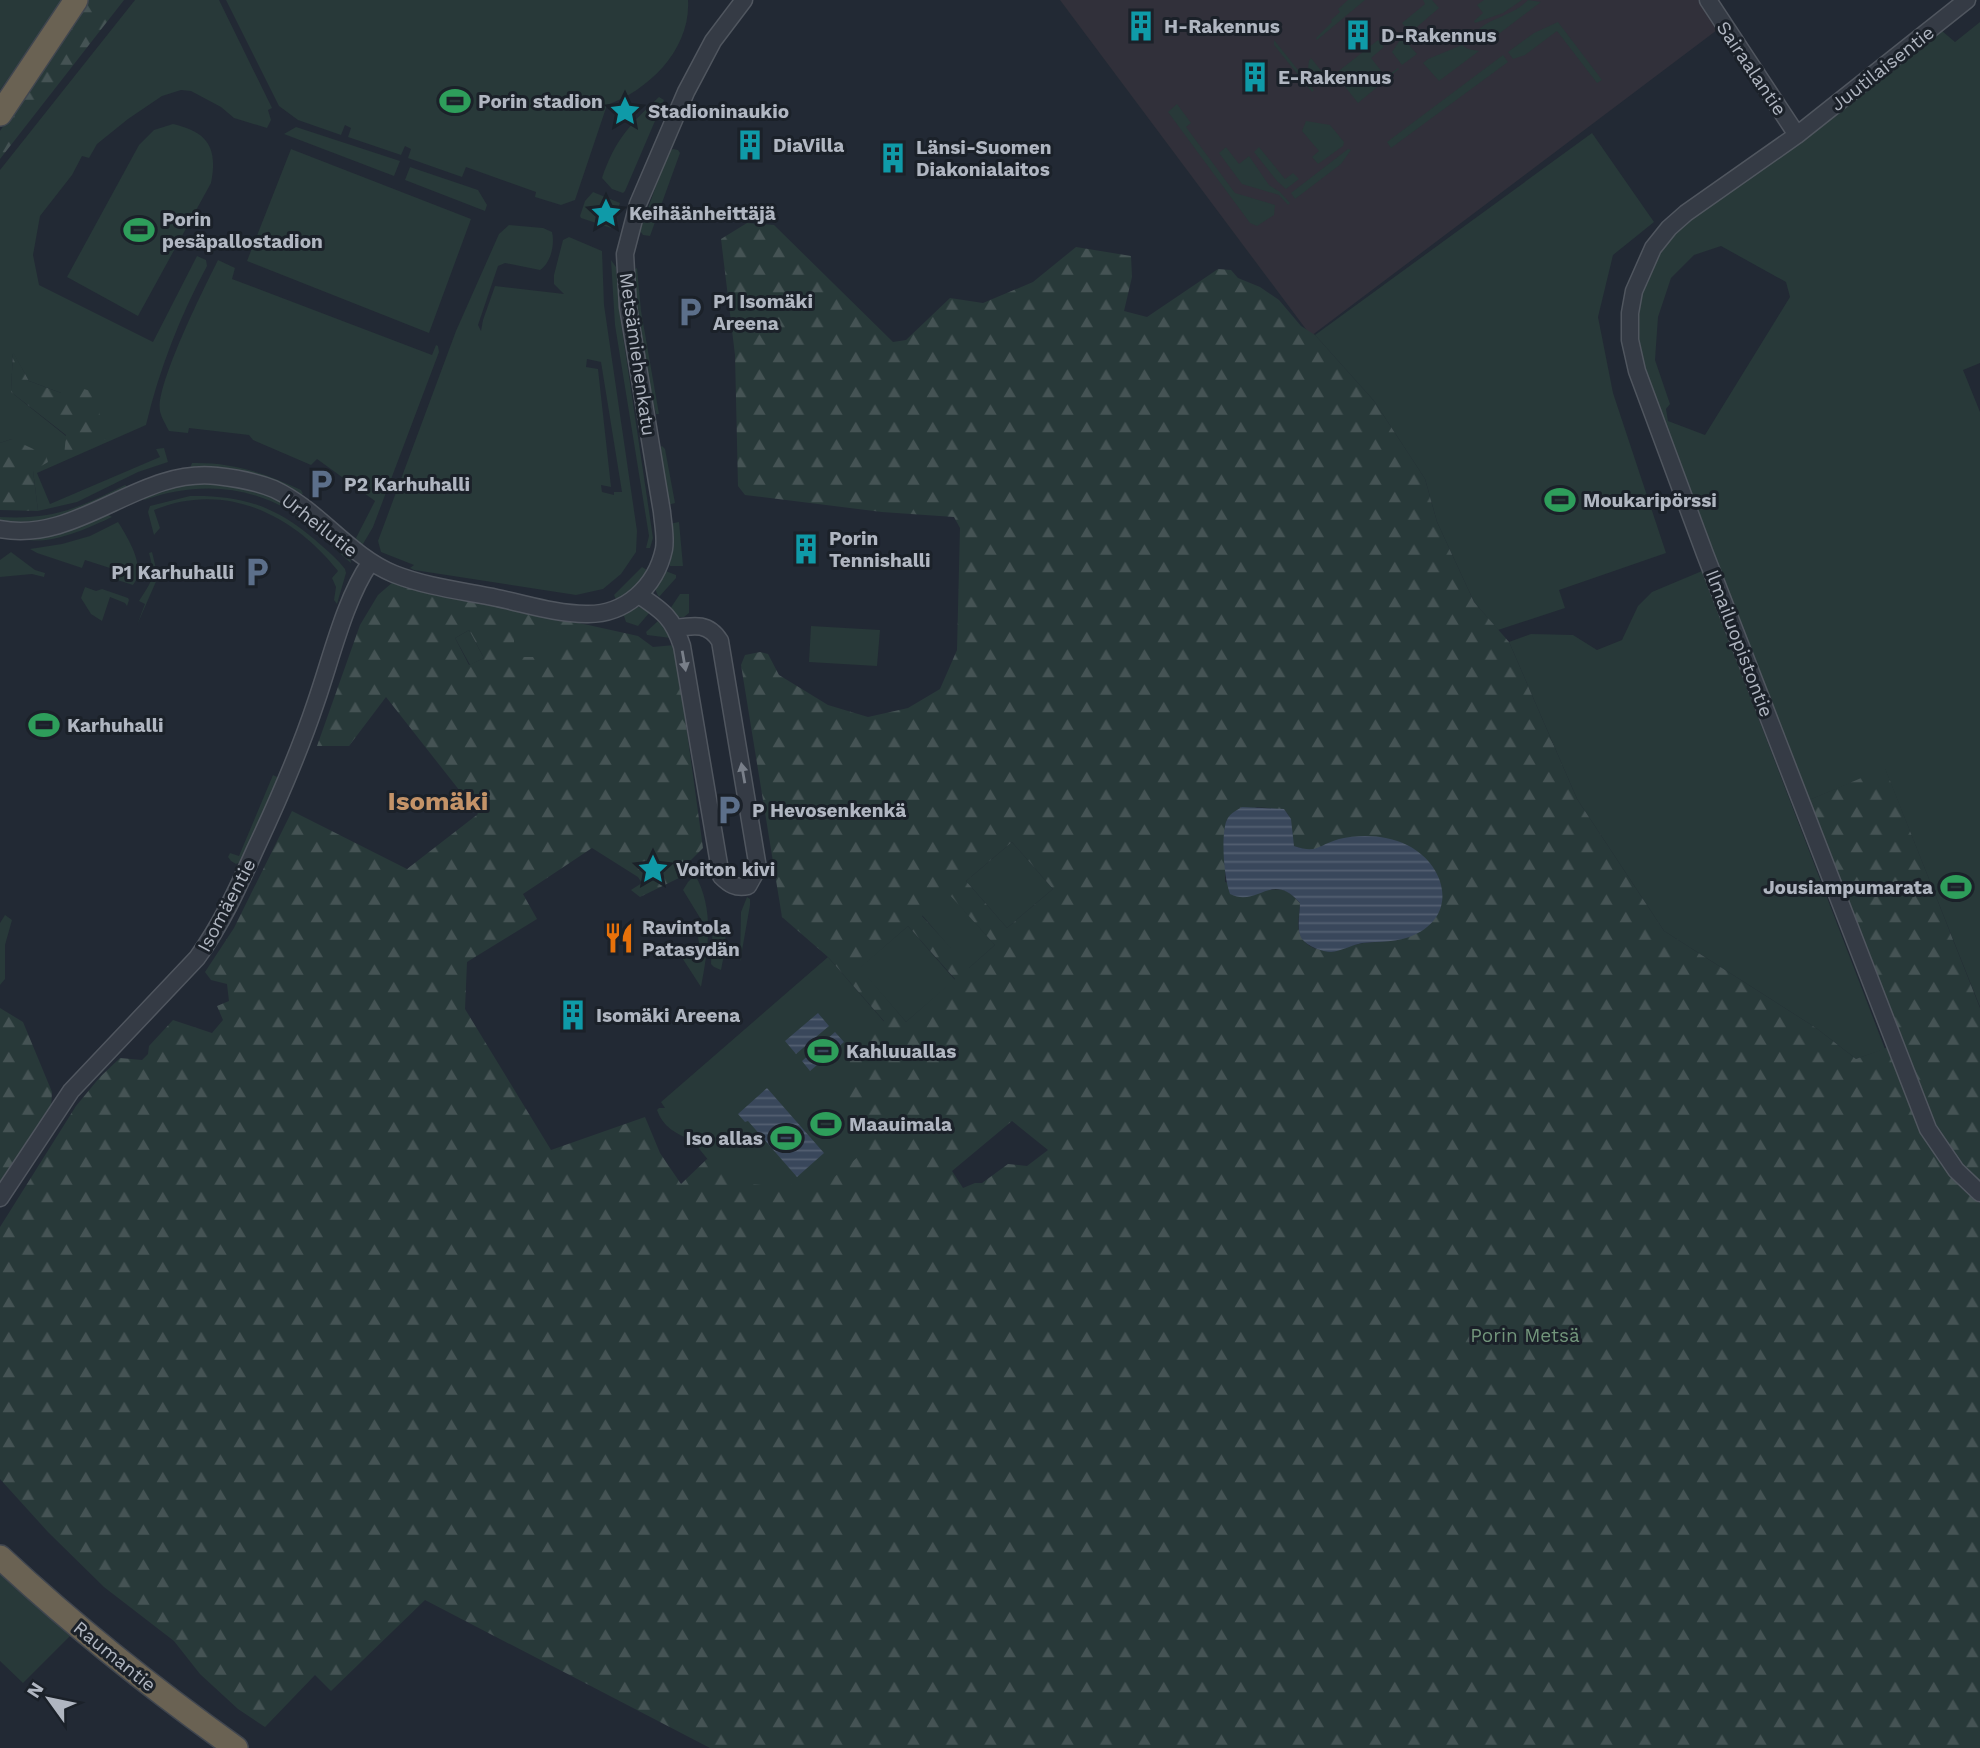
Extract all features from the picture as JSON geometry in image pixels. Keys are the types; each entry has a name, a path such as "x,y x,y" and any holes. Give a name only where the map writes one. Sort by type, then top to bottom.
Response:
{"highway":[{"path":"0,114 76,0"},
{"name":"Raumantie","path":"0,1557 49,1603 146,1682 236,1748"}],"street":[{"name":"Metsämiehenkatu","path":"639,594 659,567 664,537 628,307 625,254 628,235 651,168 692,79 713,41 744,0"},
{"name":"Sairaalantie","path":"1708,0 1797,135"},
{"name":"Juutilaisentie","path":"1797,135 1967,0"},
{"name":"Ilmailuopistontie","path":"1797,135 1686,213 1669,228 1653,248 1634,291 1629,341 1637,371 1705,554 1928,1129 1956,1170 1980,1193"},
{"name":"Urheilutie","path":"0,529 10,531 50,527 83,518 145,487 179,477 215,476 273,489 300,505 370,563 418,582 587,614 616,610 639,594"},
{"name":"Isomäentie","path":"0,1198 71,1091 197,958 212,937 245,873 297,756 346,614 361,576 370,563"},
{"path":"639,594 662,611 676,628 682,646 721,876 741,888 748,886 758,868 720,641 711,629 705,626 676,628"}],"shaded area":[{"path":"1060,0 1705,0 1721,27 1311,336"}],"green space":[{"path":"0,0 63,0 0,90"},
{"path":"89,0 124,0 0,159 0,131"},
{"path":"135,0 219,0 272,108 268,110 271,120 267,128 234,118 221,107 191,91 181,90 162,96 97,144 89,158 82,156 72,175 40,216 33,255 39,285 153,342 197,256 206,260 207,266 171,344 146,425 37,473 50,504 160,457 156,449 164,448 168,462 138,472 77,502 38,511 33,471 12,439 0,443 0,170","holes":["13,353 29,381 61,393 106,439 66,436 11,392"]},
{"name":"Porin stadion","path":"226,0 688,0 683,35 675,51 652,78 623,98 607,105 575,200 561,205 535,197 536,192 466,167 462,177 408,158 411,149 405,146 401,155 348,137 351,128 345,125 341,135 298,120 279,106"},
{"path":"1348,0 1365,0 1317,40 1340,12 1338,9"},
{"path":"1423,0 1432,0 1439,8 1410,33 1402,23 1425,4"},
{"path":"1484,0 1522,0 1503,13 1475,23 1483,13 1477,5"},
{"path":"1528,0 1541,2 1492,39 1479,29 1516,9"},
{"path":"1558,22 1602,80 1597,83 1557,31 1525,55 1513,59 1508,52 1534,33"},
{"path":"1980,22 1980,363 1963,370 1980,412 1980,1007 1885,769 1802,803 1630,340 1653,248 1935,25 1955,42","holes":["1721,246 1786,282 1790,297 1705,435 1668,421 1666,409 1670,404 1655,360 1658,317 1671,278 1694,255"]},
{"path":"1402,37 1417,54 1402,65 1392,52"},
{"path":"1274,40 1314,90 1312,92 1274,45"},
{"path":"1378,40 1384,47 1371,58 1386,77 1399,69 1358,103 1335,74"},
{"path":"1462,45 1479,51 1439,81 1423,63 1428,59"},
{"path":"1503,55 1508,62 1391,148 1387,142"},
{"path":"1311,58 1327,78 1320,84 1308,69"},
{"path":"659,97 664,100 625,191 623,193 612,189 602,178 612,153 632,124"},
{"path":"1177,104 1191,123 1186,127 1235,193 1275,205 1274,215 1257,226 1250,223 1168,112"},
{"path":"1306,121 1330,125 1344,142 1343,146 1318,164 1312,157 1319,151 1302,131"},
{"name":"Porin pesäpallostadion","path":"173,124 195,132 208,143 213,160 211,183 138,316 67,277 139,145 154,130"},
{"path":"296,127 400,161 394,176 284,134"},
{"path":"1592,133 1654,222 1613,255 1598,317 1613,393 1666,553 1559,590 1565,608 1498,630 1474,602 1437,522 1425,479 1374,401 1315,335"},
{"path":"1226,147 1239,164 1249,156 1269,185 1290,203 1288,205 1279,195 1242,184 1219,153"},
{"path":"1259,147 1285,179 1293,173 1299,179 1286,189 1254,152"},
{"path":"291,149 471,219 429,333 247,261"},
{"path":"673,149 680,153 650,236 643,235 640,231 668,152"},
{"path":"1348,149 1351,150 1341,164 1295,199 1291,193"},
{"path":"410,167 478,190 487,205 485,211 405,180"},
{"path":"593,192 620,203 611,228 580,216 585,201"},
{"name":"Porin Metsä","path":"747,223 774,225 893,342 906,340 950,298 983,303 1033,282 1076,247 1131,256 1132,277 1124,311 1147,317 1218,269 1231,270 1238,278 1260,287 1279,300 1301,326 1315,335 1374,401 1425,479 1437,522 1474,602 1509,642 1577,799 1664,931 1816,1028 1856,1059 1894,1045 1802,803 1885,768 1980,1008 1980,1748 710,1748 425,1600 331,1691 315,1675 265,1727 238,1709 200,1674 174,1641 104,1587 48,1532 0,1479 0,1227 76,1106 120,1058 142,1060 148,1054 149,1046 173,1020 212,1033 223,1020 217,1006 229,1001 227,984 211,980 205,972 234,928 292,811 407,869 478,814 386,697 349,746 317,746 360,625 378,595 393,582 638,636 653,647 675,645 703,848 686,865 679,878 640,897 631,890 642,883 638,877 592,848 523,894 537,919 467,962 465,1009 551,1150 645,1117 660,1153 681,1184 707,1159 726,1168 739,1183 784,1187 789,1182 806,1201 859,1156 843,1136 845,1069 857,1043 884,1021 828,957 782,917 741,665 745,655 760,652 768,654 779,675 828,705 868,717 908,708 940,689 957,650 960,528 954,517 882,512 745,495 738,486 735,355 721,239","holes":["469,630 484,658 469,665 455,638","514,632 558,632 558,657 514,657","1257,807 1286,812 1289,815 1294,846 1309,851 1319,848 1398,940 1337,949 1318,949 1304,941 1298,928 1300,903 1289,893 1225,882 1226,821","1012,842 1053,889 1007,928 966,881","948,893 995,945 969,968 922,916","908,926 955,979 906,1022 860,968","1012,1121 1048,1150 1027,1166 1008,1164 982,1183 963,1188 952,1171"]},
{"path":"509,225 543,228 552,232 552,247 547,263 540,270 505,263 498,266 478,325 481,331 495,286 564,294 554,284 563,240 569,237 602,251 604,305 637,531 636,552 621,574 603,589 576,595 414,570 410,568 414,565 381,552 378,541 456,331 499,234","holes":["587,359 601,362 622,492 614,492 614,495 602,492 601,485 611,487 598,369 586,367"]},
{"path":"218,260 235,268 232,279 432,355 436,345 438,346 439,352 373,527 363,544 359,545 356,538 375,501 317,459 311,465 253,440 249,435 189,428 188,433 169,431 160,411 165,381 182,336"},
{"path":"611,260 616,267 620,316 653,538 650,548 646,548 649,536 615,325"},
{"path":"637,268 641,311 659,414 656,414 652,397 647,396 634,310 633,270"},
{"path":"13,352 29,381 61,393 67,384 94,392 106,439 64,457 66,435 11,392"},
{"path":"12,439 46,455 48,462 33,471 38,511 0,510 0,443"},
{"path":"662,446 665,449 675,503 668,505 658,448"},
{"path":"192,463 221,464 248,470 288,484 301,490 303,494 192,470"},
{"path":"198,483 246,489 282,503 331,539 350,556 351,563 303,520 266,499 226,489 205,488 144,500 142,496"},
{"path":"125,485 128,487 96,504 67,515 37,521 0,521 0,517 35,516 65,511"},
{"path":"190,496 228,498 261,506 307,533 345,569 337,604 334,600 336,587 332,578 338,571 300,533 256,508 206,499 180,502 154,510 160,528 154,535 148,512 150,506"},
{"path":"107,514 112,517 69,535 34,541 24,539 71,530"},
{"path":"118,522 131,544 137,562 137,578 133,585 111,578 113,569 85,560 82,568 30,549 90,536"},
{"path":"679,522 683,566 670,566 669,524"},
{"path":"11,552 35,570 45,573 44,577 32,574 0,577 0,560"},
{"path":"152,552 158,577 137,625 145,604 139,601 152,579 149,553"},
{"path":"642,567 647,570 640,583 617,602 614,595"},
{"path":"663,570 676,575 676,578 659,597 656,583"},
{"path":"1702,571 1885,1049 1856,1059 1816,1028 1664,931 1577,799 1509,642 1531,634 1573,635 1597,650 1622,640 1638,606 1652,592"},
{"path":"85,587 96,591 102,589 128,598 127,606 110,597 102,621 91,614 81,598"},
{"path":"680,594 689,594 689,613 684,617 678,617 670,609"},
{"path":"639,607 650,612 638,626 626,622 622,610"},
{"path":"658,621 671,638 647,635 646,632"},
{"path":"811,626 880,630 877,666 809,662"},
{"path":"469,630 484,658 470,665 455,638"},
{"path":"514,631 558,632 558,657 513,657"},
{"path":"273,775 281,779 243,861 236,864 228,857 230,853 239,856"},
{"path":"1012,842 1053,889 1007,928 966,881"},
{"path":"695,875 705,902 708,931 683,890"},
{"path":"948,892 995,945 968,969 922,915"},
{"path":"747,897 750,899 750,905 740,962 741,912"},
{"path":"5,915 12,920 5,945 5,979 0,985 0,923"},
{"path":"715,921 724,922 726,944 721,970 711,964"},
{"path":"908,926 955,980 906,1022 859,968"},
{"path":"708,931 701,987 679,953 687,948 691,954 700,949 698,937"},
{"name":"Maauimala","path":"828,957 987,1140 812,1288 692,1140 671,1129 657,1110 665,1108 661,1102"},
{"path":"0,1008 23,1022 52,1092 51,1108 0,1183"},
{"path":"0,1574 70,1636 23,1683 0,1661"}],"water":[{"path":"1242,807 1284,809 1291,819 1294,846 1302,848 1313,849 1356,836 1382,837 1407,845 1431,864 1438,877 1442,903 1437,915 1428,926 1402,939 1362,943 1331,952 1311,946 1300,936 1300,903 1290,894 1272,889 1249,897 1230,894 1224,858 1224,829 1229,817"},
{"path":"818,1013 829,1026 796,1054 785,1041"},
{"name":"Kahluuallas","path":"835,1032 844,1042 810,1071 802,1061"},
{"name":"Iso allas","path":"767,1088 824,1153 797,1177 748,1121 745,1122 738,1114"}],"place":[{"name":"H-Rakennus","path":"1141,26"},
{"name":"D-Rakennus","path":"1358,35"},
{"name":"E-Rakennus","path":"1255,77"},
{"name":"Porin stadion","path":"455,101"},
{"name":"Stadioninaukio","path":"625,111"},
{"name":"DiaVilla","path":"750,145"},
{"name":"Länsi-Suomen Diakonialaitos","path":"893,158"},
{"name":"Keihäänheittäjä","path":"606,213"},
{"name":"Porin pesäpallostadion","path":"139,230"},
{"name":"P1 Isomäki Areena","path":"690,312"},
{"name":"P2 Karhuhalli","path":"321,484"},
{"name":"Moukaripörssi","path":"1560,500"},
{"name":"Porin Tennishalli","path":"806,549"},
{"name":"P1 Karhuhalli","path":"257,572"},
{"name":"Karhuhalli","path":"44,725"},
{"name":"P Hevosenkenkä","path":"729,810"},
{"name":"Voiton kivi","path":"653,869"},
{"name":"Jousiampumarata","path":"1956,887"},
{"name":"Ravintola Patasydän","path":"619,938"},
{"name":"Isomäki Areena","path":"573,1015"},
{"name":"Kahluuallas","path":"823,1051"},
{"name":"Maauimala","path":"826,1124"},
{"name":"Iso allas","path":"786,1138"}],"district":[{"name":"Isomäki","path":"438,801"}]}
